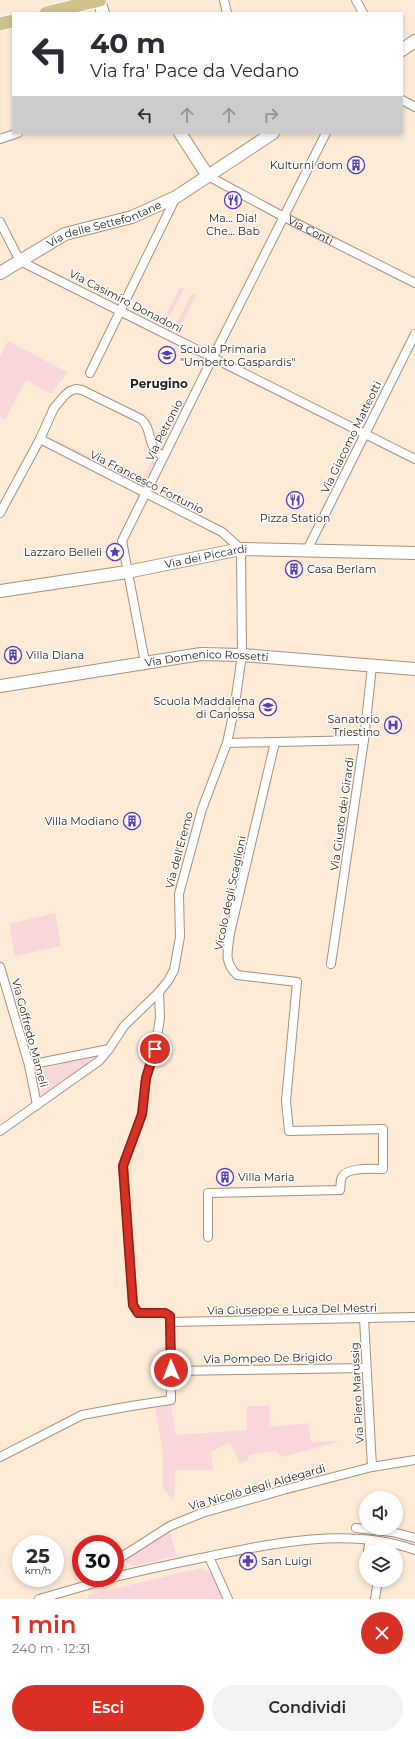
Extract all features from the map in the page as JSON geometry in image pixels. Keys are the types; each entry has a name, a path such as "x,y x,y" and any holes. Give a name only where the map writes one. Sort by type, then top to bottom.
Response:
{"main road":[{"path":"50,12 99,0 103,12"},
{"path":"0,24 12,21"},
{"path":"403,49 415,41"},
{"path":"181,134 208,176"},
{"name":"Via delle Settefontane","path":"0,273 65,234 132,218 176,197 271,134"},
{"name":"Via dei Piccardi","path":"0,591 127,572 241,548 415,553"},
{"name":"Via Domenico Rossetti","path":"0,686 201,654 242,655 415,669"}],"street":[{"path":"224,0 227,12"},
{"path":"356,0 362,12"},
{"path":"403,101 415,107"},
{"path":"0,139 15,134"},
{"name":"Via Petronio","path":"145,662 122,541 212,357 325,134"},
{"name":"Via Conti","path":"208,176 415,283"},
{"path":"90,373 176,197"},
{"path":"0,222 20,261"},
{"name":"Via Casimiro Donadoni","path":"20,261 415,459"},
{"name":"Via Giacomo Matteotti","path":"308,550 415,334"},
{"path":"0,513 40,439 48,417 70,391 76,389 82,390 141,419 146,423 154,449 163,456"},
{"name":"Via Francesco Fortunio","path":"40,439 222,532 241,548"},
{"name":"Via dell'Eremo","path":"0,1131 98,1061 108,1050 124,1026 159,992 174,970 180,937 179,894 202,809 227,744 234,710 242,655 241,548"},
{"name":"Via Giusto dei Girardi","path":"331,964 364,740 372,666"},
{"path":"227,744 364,740"},
{"name":"Vicolo degli Scaglioni","path":"208,1237 208,1193 340,1190 342,1177 346,1172 361,1169 383,1169 383,1129 289,1131 286,1101 297,982 237,975 229,967 227,956 230,933 275,742"},
{"name":"Via Goffredo Mameli","path":"0,968 29,1065 37,1105"},
{"path":"0,1457 82,1415 171,1400 170,1322 168,1313 138,1313 133,1305 123,1166 142,1114 146,1078 155,1049 160,1018 159,992"},
{"path":"29,1065 108,1050"},
{"name":"Via Giuseppe e Luca Del Mestri","path":"170,1322 415,1317"},
{"name":"Via Piero Marussig","path":"364,1318 372,1467"},
{"name":"Via Pompeo De Brigido","path":"171,1370 366,1368"},
{"name":"Via Nicolò degli Aldegardi","path":"124,1555 170,1526 202,1513 372,1467 415,1460"},
{"path":"356,1528 392,1532 415,1538"},
{"path":"124,1575 245,1549 329,1539 370,1540 415,1550"},
{"path":"209,1557 228,1599"},
{"path":"39,1599 77,1587"},
{"path":"375,1599 377,1587"}],"shaded area":[{"path":"180,287 184,289 168,319 165,317"},
{"path":"192,293 196,295 181,325 177,323"},
{"path":"8,341 67,372 52,394 26,380 5,419 0,417 0,357"},
{"path":"56,440 141,481 152,461 155,463 143,487 55,442"},
{"path":"55,913 61,946 15,956 9,924"},
{"path":"93,1057 85,1065 41,1095 35,1071"},
{"path":"171,1405 176,1435 247,1430 247,1406 270,1406 269,1427 308,1423 311,1442 341,1441 282,1457 275,1451 250,1455 247,1461 240,1463 230,1443 211,1451 213,1470 175,1470 174,1500 163,1488 163,1452 155,1408"},
{"path":"170,1532 177,1556 132,1566 126,1561 128,1556"},
{"path":"201,1568 210,1573 223,1599 88,1599 88,1595"}],"place":[{"name":"Kulturni dom","path":"356,165"},
{"name":"Ma... Dia! Che... Bab","path":"233,200"},
{"name":"Scuola Primaria \"Umberto Gaspardis\"","path":"167,355"},
{"name":"Pizza Station","path":"295,500"},
{"name":"Lazzaro Belleli","path":"115,552"},
{"name":"Casa Berlam","path":"294,569"},
{"name":"Villa Diana","path":"13,655"},
{"name":"Scuola Maddalena di Canossa","path":"268,707"},
{"name":"Sanatorio Triestino","path":"393,725"},
{"name":"Villa Modiano","path":"132,821"},
{"name":"Villa Maria","path":"225,1177"},
{"name":"San Luigi","path":"248,1561"}],"district":[{"name":"Perugino","path":"159,383"}],"route":[{"path":"155,1049 146,1078 142,1114 123,1166 133,1305 138,1313 168,1313 170,1316 171,1370"}]}
